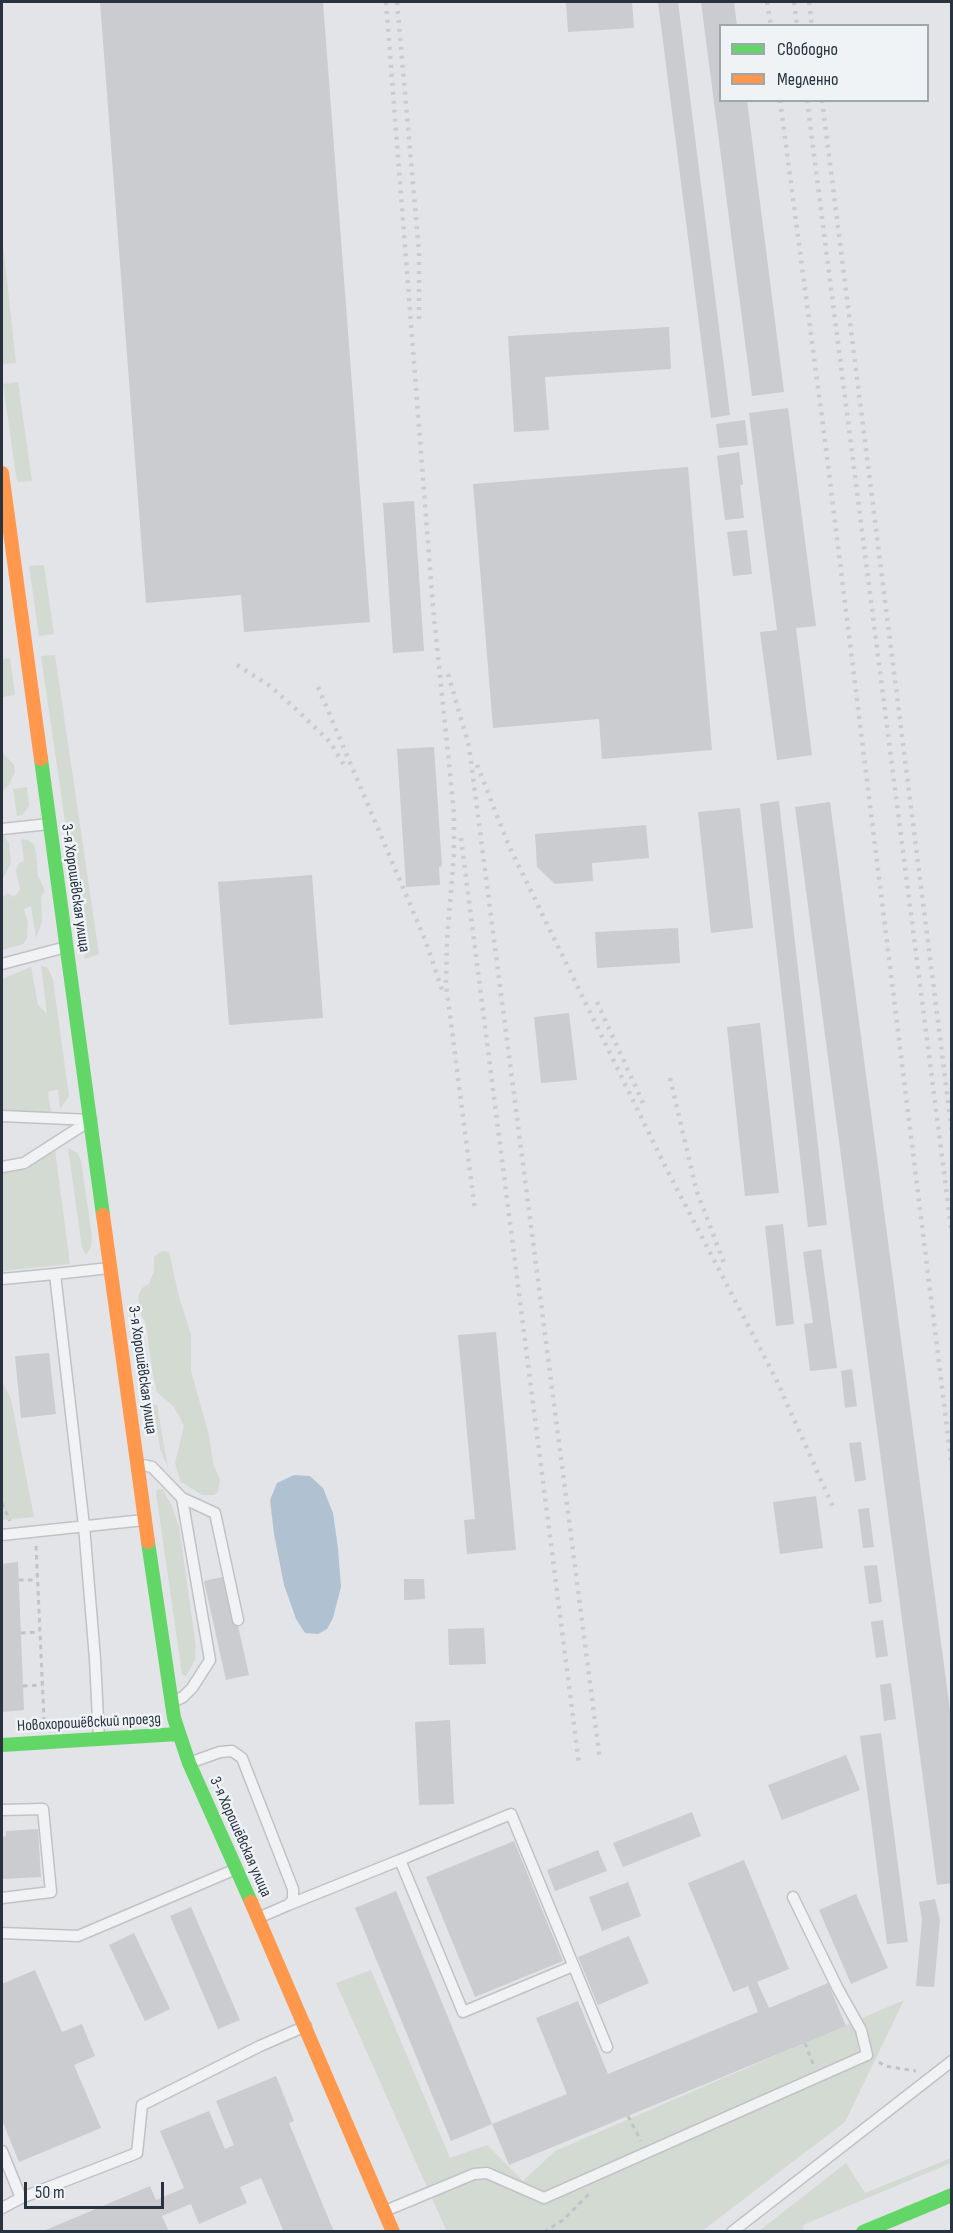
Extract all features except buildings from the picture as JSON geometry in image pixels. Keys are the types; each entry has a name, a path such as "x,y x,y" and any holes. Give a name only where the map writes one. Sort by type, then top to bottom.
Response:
{"street":[{"name":"3-я Хорошёвская улица","path":"2,472 171,1704 178,1734 189,1763 306,2026 393,2232"},
{"name":"Новохорошёвский проезд","path":"2,1744 178,1734"},
{"path":"863,2232 951,2195"}],"lane":[{"path":"2,829 49,824"},
{"path":"2,964 66,947"},
{"path":"2,1116 91,1120"},
{"path":"2,1167 24,1162 91,1120"},
{"path":"2,1279 112,1268"},
{"path":"55,1274 84,1526 99,1739"},
{"path":"138,1464 152,1467 182,1498 215,1513 238,1620"},
{"path":"171,1704 192,1688 210,1660 182,1498"},
{"path":"2,1535 145,1520"},
{"path":"189,1763 220,1752 232,1751 242,1758 293,1889 293,1900 288,1905"},
{"path":"2,1810 43,1809 51,1892 2,1898"},
{"path":"258,1918 511,1814 607,2047"},
{"path":"400,1860 463,2012 573,1966"},
{"path":"2,1933 78,1936 237,1869"},
{"path":"384,2211 474,2174 487,2173 544,2198 867,2055 861,2030 793,1898"},
{"path":"2,2208 21,2198 137,2153 142,2105 260,2046 306,2026"},
{"path":"736,2230 951,2061"},
{"path":"2,2151 21,2198"}],"path":[{"path":"36,1532 45,1742"},
{"path":"19,1580 37,1580"},
{"path":"21,1633 39,1632"},
{"path":"23,1686 42,1685"},
{"path":"805,2043 818,2077"},
{"path":"885,2066 933,2075"},
{"path":"628,2116 646,2152"},
{"path":"544,2232 563,2220 594,2189"}],"shaded area":[{"path":"2,235 16,363 2,364"},
{"path":"18,382 32,481 17,482 3,384"},
{"path":"44,565 54,634 39,636 29,566"},
{"path":"55,655 99,954 85,959 41,656"},
{"path":"10,658 15,695 2,697 2,659"},
{"path":"2,752 14,765 15,772 9,785 2,791"},
{"path":"27,787 29,806 23,814 17,816 13,789"},
{"path":"2,834 9,843 11,863 2,880"},
{"path":"21,839 28,840 34,845 38,876 45,891 41,897 42,922 36,938 31,906 24,909 28,923 27,938 23,944 2,950 2,897 7,893 14,897 20,890 16,870 19,863 24,861"},
{"path":"41,965 48,968 53,980 69,1096 60,1109 58,1089 48,1092 51,1112 2,1111 2,979 31,967 38,1005 47,1014"},
{"path":"68,1148 77,1153 81,1160 92,1237 91,1247 86,1255 82,1248"},
{"path":"55,1149 70,1264 2,1271 2,1172 27,1168"},
{"path":"162,1251 169,1252 179,1297 191,1334 191,1371 209,1435 213,1463 220,1480 218,1492 214,1495 202,1495 180,1481 175,1463 184,1426 174,1407 157,1392 153,1375 146,1325 140,1311 138,1296 142,1288 149,1284 154,1271 154,1257"},
{"path":"2,1382 11,1399 34,1517 2,1520"},
{"path":"145,1403 157,1405 168,1468 160,1449 157,1428"},
{"path":"160,1489 163,1490 171,1504 179,1526 196,1647 195,1660 186,1676 182,1674 156,1493"},
{"path":"371,1970 450,2158 487,2145 523,2181 555,2151 904,2000 845,2122 702,2231 447,2232 336,1983"},
{"path":"951,2158 951,2163 803,2225 804,2231 759,2231 846,2163 865,2193"}],"water":[{"path":"294,1475 310,1476 323,1488 333,1513 341,1587 333,1618 327,1629 318,1634 305,1633 296,1619 284,1585 274,1534 270,1500 277,1483"}],"railway":[{"path":"386,2 433,607 454,813 454,854 446,984 475,1211"},
{"path":"397,2 419,252 419,320"},
{"path":"767,2 771,24"},
{"path":"794,2 797,24"},
{"path":"809,2 812,24"},
{"path":"780,102 824,433 952,1468"},
{"path":"807,102 952,1235"},
{"path":"822,102 952,1133"},
{"path":"237,665 270,686 298,711 330,742 344,765"},
{"path":"448,674 469,746 600,1760"},
{"path":"318,687 426,942 442,990"},
{"path":"477,765 509,846 666,1168 776,1379 833,1507"},
{"path":"461,838 579,1764"},
{"path":"597,1002 643,1103"},
{"path":"670,1078 696,1189 724,1263"}],"traffic: fast":[{"path":"41,759 103,1215"},
{"path":"148,1542 174,1718 189,1763 251,1902"},
{"path":"2,1745 178,1734"},
{"path":"863,2232 952,2195"}],"traffic: slow":[{"path":"2,473 41,759"},
{"path":"103,1215 148,1542"},
{"path":"251,1902 393,2232"}]}
